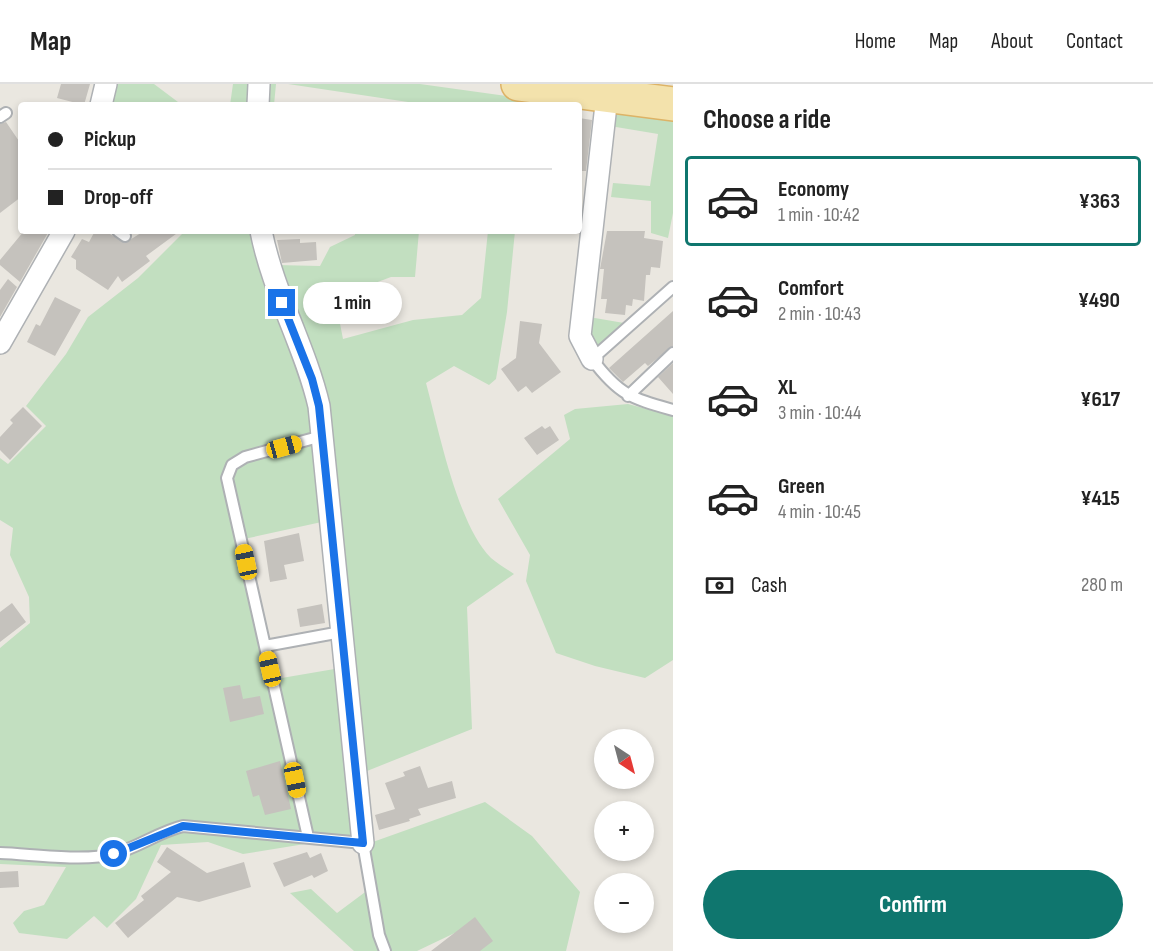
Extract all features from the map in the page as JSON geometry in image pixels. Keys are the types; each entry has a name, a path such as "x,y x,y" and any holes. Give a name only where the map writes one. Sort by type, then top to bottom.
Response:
{"main road":[{"path":"518,84 673,104"}],"street":[{"path":"102,102 106,84"},
{"path":"258,102 259,84"},
{"path":"592,359 580,336 608,96"},
{"path":"0,343 62,234"},
{"path":"262,234 268,264 312,379 322,436 363,843"}],"lane":[{"path":"673,287 592,359 608,380 628,396 673,410"},
{"path":"628,396 673,353"},
{"path":"308,837 227,478 232,465 245,457 322,436"},
{"path":"265,646 341,632"},
{"path":"0,853 102,856 124,851 170,829 183,826 363,843 379,935 385,951"}],"green space":[{"path":"113,84 154,84 178,102 109,102"},
{"path":"233,84 276,84 274,102 230,102"},
{"path":"288,84 420,84 529,99 529,102 408,102"},
{"path":"614,108 673,117 673,213 668,238 651,233 651,201 611,197 613,183 650,186 658,134 610,126"},
{"path":"182,234 259,234 276,265 320,266 330,247 355,234 419,234 415,277 391,277 335,298 343,339 413,320 462,315 481,298 488,234 515,234 507,312 496,379 489,385 454,366 426,383 443,450 468,523 491,558 514,574 467,607 472,729 352,777 354,836 243,854 208,842 161,845 136,899 107,928 94,916 67,939 19,933 13,923 24,911 44,905 66,867 0,864 0,648 30,623 29,597 10,555 13,528 0,520 0,458 8,464 46,426 26,406 66,354 88,317 138,278","holes":["340,518 352,666 270,680 244,539"]},
{"path":"589,317 624,323 593,351 590,346"},
{"path":"628,404 673,416 673,660 645,678 595,666 556,653 526,581 530,555 498,499 570,439 564,415 575,409"},
{"path":"485,802 532,836 580,892 566,951 470,951 461,930 417,951 354,951 290,893 311,889 337,913 376,884 370,843"}],"building":[{"path":"61,84 90,84 85,102 57,98"},
{"path":"582,118 592,120 586,171 582,171"},
{"path":"6,122 18,140 18,199 0,213 0,124"},
{"path":"607,231 645,231 644,238 663,241 660,268 651,267 650,275 646,275 644,301 633,299 632,306 626,305 625,315 605,313 607,299 601,299 604,269 600,269"},
{"path":"22,234 47,234 20,282 0,265 0,260"},
{"path":"93,234 110,234 125,243 139,234 176,234 146,256 150,261 122,282 118,276 108,290 76,269 76,260 71,257 82,239 89,242"},
{"path":"300,239 300,243 316,242 317,260 282,263 277,240"},
{"path":"8,279 17,287 0,317 0,290"},
{"path":"55,297 81,310 55,356 27,342 36,324 40,326"},
{"path":"673,311 673,346 648,366 645,363 623,382 609,368"},
{"path":"520,321 542,324 539,343 561,372 532,393 526,386 518,392 501,369 516,358"},
{"path":"673,363 673,394 658,377"},
{"path":"23,407 42,426 10,460 0,450 0,437 13,423 10,420"},
{"path":"542,426 545,429 550,426 559,440 537,455 524,438"},
{"path":"299,533 304,561 284,565 287,579 270,582 264,541"},
{"path":"12,603 26,622 0,642 0,612"},
{"path":"322,604 325,623 300,627 297,609"},
{"path":"240,685 243,699 260,696 264,714 230,722 223,688"},
{"path":"280,761 291,809 265,815 259,795 253,797 246,771"},
{"path":"420,766 428,788 452,781 456,798 418,809 421,815 409,819 410,821 379,830 375,815 395,809 385,783 405,776 403,772"},
{"path":"167,847 207,873 244,862 251,887 199,902 177,897 128,938 115,923 144,900 141,896 171,872 157,862"},
{"path":"307,852 310,858 321,853 328,871 284,887 273,863"},
{"path":"18,871 19,887 0,888 0,872"},
{"path":"475,917 493,941 480,951 431,951"}],"route":[{"path":"114,854 170,829 183,826 363,843 319,406 312,379 282,303"}]}
